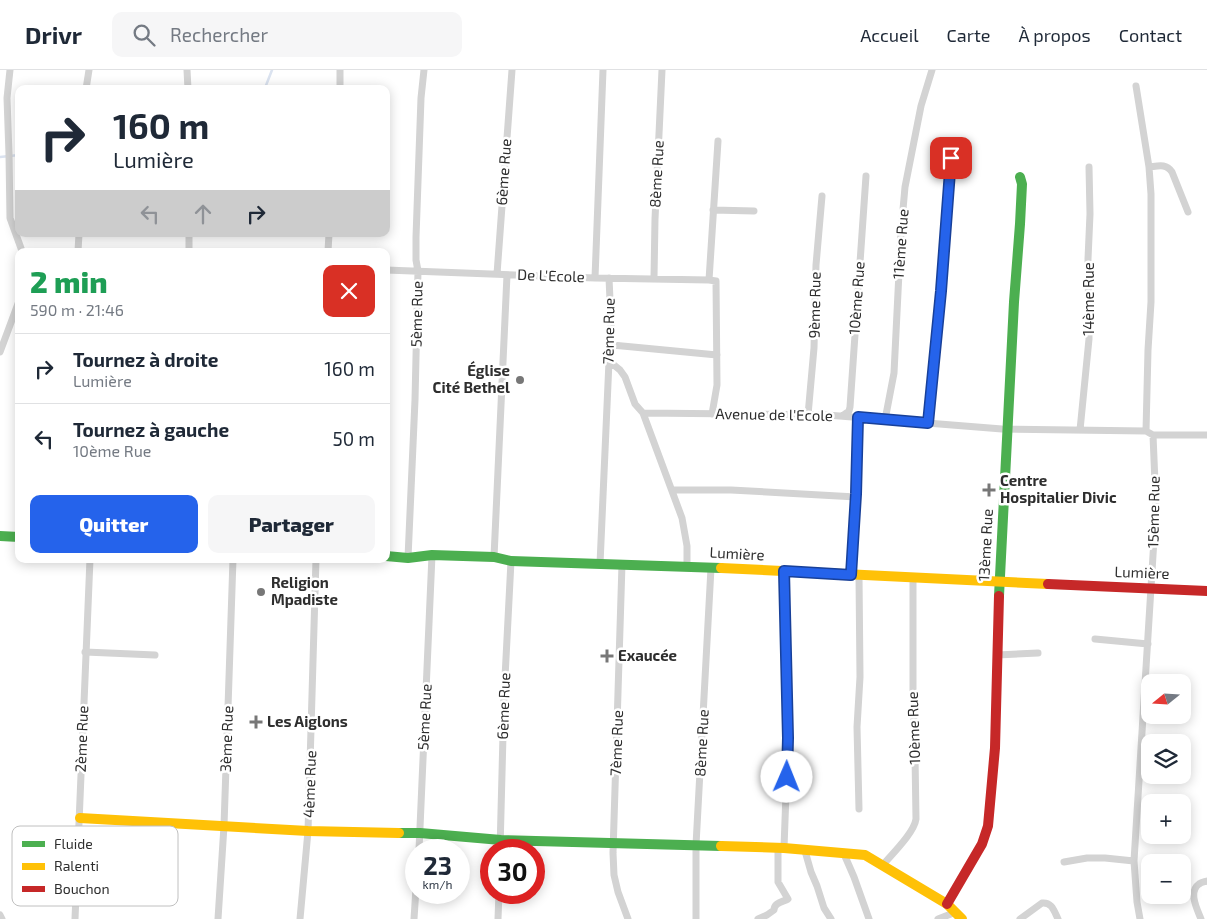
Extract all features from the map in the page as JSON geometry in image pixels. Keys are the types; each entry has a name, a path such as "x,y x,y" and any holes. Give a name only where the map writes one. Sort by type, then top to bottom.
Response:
{"street":[{"path":"10,70 7,98 10,218 15,232"},
{"path":"87,85 89,70"},
{"path":"187,70 188,85"},
{"path":"340,70 340,85"},
{"name":"5ème Rue","path":"408,558 415,400 418,272 416,260 424,70"},
{"name":"6ème Rue","path":"497,274 512,70"},
{"name":"7ème Rue","path":"596,278 603,70"},
{"name":"8ème Rue","path":"654,278 662,70"},
{"name":"11ème Rue","path":"885,420 894,373 905,187 921,106 932,70"},
{"name":"15ème Rue","path":"1136,86 1149,167 1152,216 1151,302 1148,350 1150,433 1156,507 1134,861 1140,919"},
{"path":"712,414 717,385 712,281 713,210 718,141"},
{"path":"9,156 15,154"},
{"path":"928,423 941,291 951,158"},
{"path":"1149,167 1164,166 1169,168 1188,212"},
{"name":"14ème Rue","path":"1080,430 1089,339 1089,167"},
{"name":"10ème Rue","path":"842,416 849,411 850,406 866,176"},
{"name":"13ème Rue","path":"947,904 982,844 988,826 995,748 1000,582 1022,184 1020,177"},
{"name":"9ème Rue","path":"808,415 814,348 816,265 822,196"},
{"path":"713,210 754,211"},
{"name":"De L'Ecole","path":"390,270 712,281"},
{"path":"494,557 507,275"},
{"name":"7ème Rue","path":"600,564 609,361 612,345 609,278"},
{"path":"0,352 15,312"},
{"path":"612,345 717,355"},
{"path":"609,361 625,377 634,404 643,413 684,525 687,566"},
{"name":"Avenue de l'Ecole","path":"643,413 842,416 1008,430 1080,430 1207,435"},
{"path":"858,417 855,576 860,677 857,727 859,810"},
{"path":"672,490 730,490 856,497"},
{"path":"0,536 15,537"},
{"name":"5ème Rue","path":"420,839 432,555"},
{"name":"Lumière","path":"390,556 408,558 432,555 494,557 511,561 687,566 855,576 1207,591"},
{"name":"6ème Rue","path":"501,839 504,697 511,561"},
{"name":"2ème Rue","path":"80,826 90,563"},
{"name":"3ème Rue","path":"218,919 224,826 233,563"},
{"name":"4ème Rue","path":"300,919 308,831 316,563"},
{"name":"7ème Rue","path":"622,564 613,853 614,875 628,919"},
{"name":"8ème Rue","path":"696,919 696,845 711,568"},
{"path":"758,919 774,910 776,904 788,899 778,882 788,738 784,571"},
{"name":"10ème Rue","path":"883,865 916,825 913,578"},
{"path":"1096,639 1148,644"},
{"path":"85,652 155,654"},
{"path":"997,655 1038,653"},
{"path":"80,818 308,831 420,833 480,842"},
{"path":"545,844 614,842 781,848 865,855 947,904 959,915"},
{"path":"805,851 824,908 830,919"},
{"path":"844,854 869,919"},
{"path":"1064,862 1087,858 1134,861"},
{"path":"1201,919 1195,902 1195,889 1199,884 1207,881"},
{"path":"1020,919 1038,905 1047,902 1058,919"},
{"path":"414,919 415,904"},
{"path":"498,919 499,904"},
{"name":"2ème Rue","path":"75,919 76,906"},
{"path":"0,915 2,919"},
{"path":"938,919 959,915"}],"waterway":[{"path":"266,85 272,70"},
{"path":"0,157 15,155"}],"traffic: fast":[{"path":"999,596 1014,302 1020,224 1022,184 1020,177"},
{"path":"0,536 15,537"},
{"path":"390,556 408,558 432,555 494,557 511,561 721,568"},
{"path":"399,833 501,840 721,846"}],"traffic: slow":[{"path":"721,568 1048,584"},
{"path":"80,818 308,831 399,833"},
{"path":"721,846 784,848 865,855 947,904 962,919"}],"traffic: jam":[{"path":"1048,584 1207,591"},
{"path":"947,904 982,844 988,826 995,748 999,596"}],"place":[{"name":"Église Cité Bethel","path":"520,380"},
{"name":"Centre Hospitalier Divic","path":"989,490"},
{"name":"Religion Mpadiste","path":"261,592"},
{"name":"Exaucée","path":"607,656"},
{"name":"Les Aiglons","path":"256,722"}],"route":[{"path":"787,777 788,738 784,571 851,575 858,417 928,423 941,291 951,158"}]}
